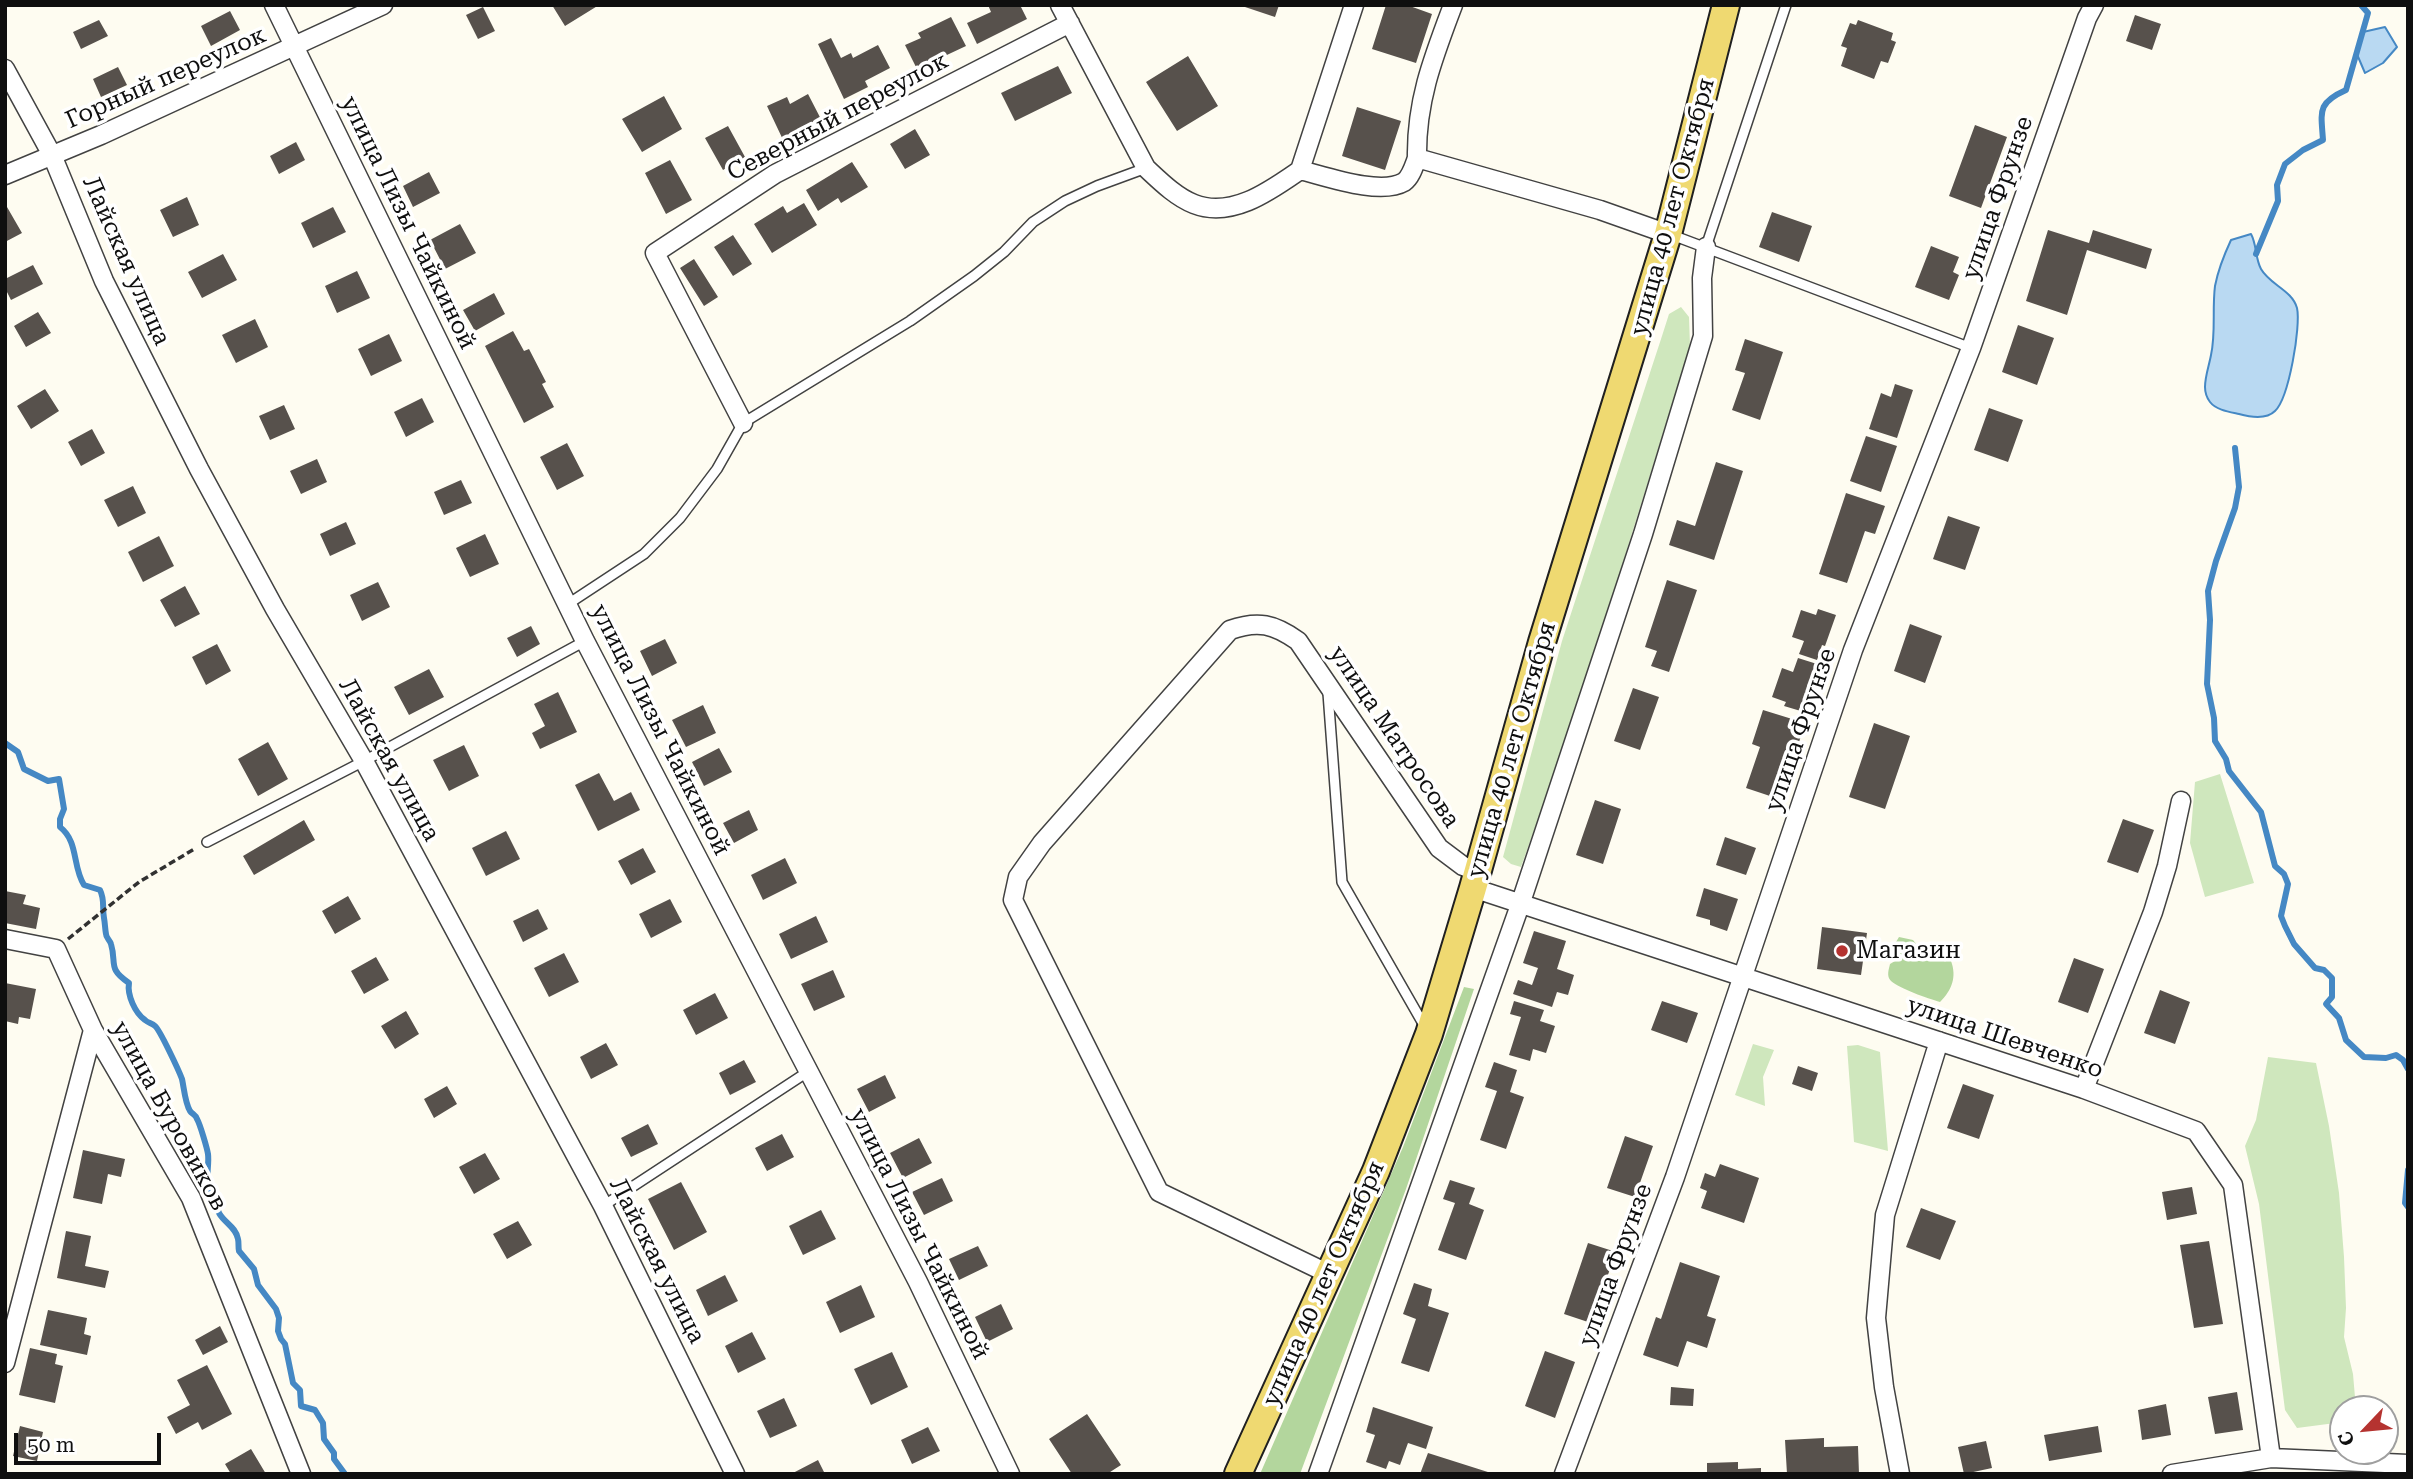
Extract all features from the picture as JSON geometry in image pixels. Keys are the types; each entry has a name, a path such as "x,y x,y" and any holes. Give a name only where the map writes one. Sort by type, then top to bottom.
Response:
{"main road":[{"name":"улица 40 лет Октября","path":"1238,1474 1376,1171 1429,1034 1542,642 1668,234 1726,5"}],"street":[{"name":"улица Лизы Чайкиной","path":"274,5 585,640 918,1282 1010,1474"},
{"name":"Горный переулок","path":"5,175 101,135 383,5"},
{"path":"1060,5 1146,168 1169,189 1195,205 1218,208 1237,205 1257,197 1300,170 1354,5"},
{"path":"1300,170 1379,187 1402,183 1409,177 1417,158 1416,127 1421,100 1453,5"},
{"name":"улица Фрунзе","path":"1564,1474 1670,1190 1853,650 1971,348 2087,18 2094,5"},
{"name":"Северный переулок","path":"743,423 655,253 775,174 1070,23"},
{"name":"Лайская улица","path":"5,69 52,155 104,281 199,469 275,609 364,761 603,1206 736,1474"},
{"path":"1417,158 1600,210 1668,234"},
{"name":"улица 40 лет Октября","path":"1318,1474 1520,905 1597,679 1703,336 1702,278 1706,247"},
{"name":"улица Матросова","path":"1329,1274 1159,1192 1013,900 1017,877 1042,843 1230,630 1250,623 1273,627 1298,641 1439,848 1463,866 1475,880"},
{"path":"2084,1089 2153,912 2167,866 2181,801"},
{"name":"улица Шевченко","path":"1475,880 1520,905 2084,1089 2196,1130 2233,1185 2271,1458"},
{"path":"5,939 56,949"},
{"name":"улица Буровиков","path":"56,949 93,1030 191,1198 301,1474"},
{"path":"5,1363 11,1320 93,1030"},
{"path":"1900,1474 1884,1387 1876,1318 1885,1215 1939,1041"},
{"path":"2172,1474 2271,1458 2366,1468 2408,1464"}],"lane":[{"path":"1706,247 1786,5"},
{"path":"568,604 644,554 680,518 718,469 743,423 910,321 974,276 1004,252 1034,222 1065,201 1146,168"},
{"path":"1668,234 1971,348"},
{"path":"207,842 364,761 585,640"},
{"path":"1328,684 1342,882 1429,1034"},
{"path":"603,1206 809,1071"}],"path":[{"path":"56,949 139,882 207,842"}],"green space":[{"path":"1681,307 1689,317 1690,346 1581,698 1521,867 1511,864 1503,857 1562,641 1669,314"},
{"path":"2220,774 2254,883 2205,897 2190,843 2195,782"},
{"path":"1899,937 1913,940 1930,954 1951,961 1954,972 1952,983 1940,1002 1907,990 1889,979 1890,964 1895,961 1893,948"},
{"path":"1464,987 1474,989 1406,1189 1300,1474 1260,1474 1403,1147"},
{"path":"1753,1044 1774,1050 1763,1077 1765,1106 1735,1095"},
{"path":"1858,1045 1880,1052 1888,1151 1854,1142 1847,1046"},
{"path":"2268,1057 2316,1063 2339,1193 2346,1308 2344,1337 2355,1395 2329,1395 2329,1424 2297,1428 2285,1410 2259,1204 2245,1146 2256,1120"}],"water":[{"path":"2385,27 2397,47 2383,63 2365,73 2356,52 2363,32"},
{"path":"2251,234 2261,269 2291,297 2298,317 2293,361 2285,392 2275,411 2258,417 2216,407 2208,399 2205,387 2214,330 2214,295 2218,274 2231,240"}],"building":[{"path":"552,5 599,5 565,26"},
{"path":"988,5 1020,5 1027,19 977,44 967,23 991,12"},
{"path":"1239,5 1279,5 1275,17"},
{"path":"1386,5 1407,5 1432,14 1416,63 1372,49"},
{"path":"483,7 495,31 478,39 466,15"},
{"path":"230,11 240,30 211,46 201,26"},
{"path":"2135,15 2161,24 2152,50 2126,41"},
{"path":"951,17 966,46 917,69 905,45 921,38 918,33"},
{"path":"99,20 108,36 81,49 73,32"},
{"path":"1858,20 1893,33 1891,40 1896,42 1888,63 1881,61 1874,79 1841,66 1847,48 1841,46 1850,23 1856,25"},
{"path":"831,38 841,58 851,53 853,58 878,45 890,68 865,81 868,87 844,99 818,44"},
{"path":"1188,56 1218,106 1177,131 1146,82"},
{"path":"1058,66 1072,93 1015,121 1001,93"},
{"path":"118,67 127,85 101,97 93,79"},
{"path":"808,94 824,125 785,144 767,106 787,97 790,104"},
{"path":"664,96 682,129 642,152 622,119"},
{"path":"1357,107 1401,121 1385,170 1342,156"},
{"path":"1975,125 2007,137 1981,208 1949,196"},
{"path":"728,126 745,157 723,170 705,138"},
{"path":"915,129 930,155 905,169 890,144"},
{"path":"296,142 305,160 279,174 270,156"},
{"path":"670,160 692,200 666,214 645,173"},
{"path":"852,162 868,187 841,203 838,198 818,211 806,190"},
{"path":"429,172 440,193 413,207 403,186"},
{"path":"187,197 199,225 173,237 160,210"},
{"path":"804,203 817,225 772,253 754,224 783,206 787,213"},
{"path":"7,207 22,233 5,242 5,208"},
{"path":"333,207 346,232 313,248 301,223"},
{"path":"1772,212 1812,226 1799,262 1759,247"},
{"path":"460,224 476,253 445,269 430,240"},
{"path":"2048,230 2089,243 2093,230 2152,249 2146,269 2087,250 2067,315 2026,301"},
{"path":"733,235 752,264 733,276 714,247"},
{"path":"1931,246 1959,257 1953,272 1959,275 1949,300 1915,287"},
{"path":"223,254 237,280 202,298 188,272"},
{"path":"694,259 718,297 704,306 680,268"},
{"path":"33,265 43,284 11,300 5,288 5,279"},
{"path":"357,271 370,298 337,313 325,286"},
{"path":"494,293 505,314 475,331 463,310"},
{"path":"38,312 51,333 26,347 14,326"},
{"path":"255,319 268,347 236,363 222,335"},
{"path":"2018,325 2054,338 2037,385 2002,372"},
{"path":"513,331 524,351 529,349 546,382 542,384 554,407 524,423 485,346"},
{"path":"389,334 402,361 371,376 358,349"},
{"path":"1745,339 1783,352 1760,420 1732,410 1745,373 1735,370"},
{"path":"1895,384 1913,390 1897,438 1869,429 1881,393 1891,397"},
{"path":"45,389 59,411 31,429 17,406"},
{"path":"422,398 434,422 406,437 394,412"},
{"path":"284,405 295,429 270,440 259,416"},
{"path":"1989,408 2023,420 2008,462 1974,450"},
{"path":"92,429 105,453 81,466 68,442"},
{"path":"1866,436 1897,446 1881,492 1850,481"},
{"path":"567,443 584,476 557,490 540,457"},
{"path":"317,459 327,482 301,494 290,471"},
{"path":"1716,462 1743,471 1714,560 1669,545 1677,520 1695,526"},
{"path":"461,480 472,503 444,515 434,492"},
{"path":"133,486 146,513 118,527 104,500"},
{"path":"1846,493 1885,506 1875,534 1865,531 1847,583 1819,574"},
{"path":"1948,516 1980,527 1965,570 1933,559"},
{"path":"346,522 356,544 330,556 320,534"},
{"path":"485,534 499,564 470,577 456,548"},
{"path":"159,536 174,566 143,582 128,552"},
{"path":"1667,580 1697,590 1669,672 1651,666 1657,651 1645,647"},
{"path":"378,582 390,607 362,621 350,595"},
{"path":"185,586 200,614 175,627 160,600"},
{"path":"1818,609 1836,615 1817,660 1799,654 1804,641 1792,637 1801,610 1816,615"},
{"path":"1910,624 1942,636 1925,683 1894,671"},
{"path":"531,626 540,644 517,657 507,638"},
{"path":"665,639 677,663 652,676 640,651"},
{"path":"217,644 231,671 206,685 192,657"},
{"path":"1798,658 1817,664 1812,678 1816,679 1804,712 1784,706 1786,702 1772,697 1782,668 1793,672"},
{"path":"429,669 444,697 409,715 394,687"},
{"path":"1633,688 1659,697 1640,750 1614,741"},
{"path":"558,692 577,732 540,749 532,733 545,726 534,704"},
{"path":"703,705 716,733 686,747 672,720"},
{"path":"1763,710 1805,723 1794,758 1786,756 1773,797 1746,788 1760,747 1752,744"},
{"path":"1874,723 1910,736 1885,809 1849,797"},
{"path":"268,742 288,779 258,796 238,759"},
{"path":"464,745 479,776 449,791 433,760"},
{"path":"719,748 732,772 704,786 692,762"},
{"path":"599,773 614,801 631,792 640,810 598,831 575,785"},
{"path":"1595,800 1621,809 1603,864 1576,855"},
{"path":"749,810 758,830 734,843 723,823"},
{"path":"2123,819 2154,830 2138,873 2107,862"},
{"path":"304,820 315,840 254,875 243,856"},
{"path":"506,831 520,859 486,876 472,848"},
{"path":"1725,837 1756,848 1746,875 1716,865"},
{"path":"643,848 656,872 631,885 618,861"},
{"path":"785,858 797,883 763,900 751,875"},
{"path":"1704,888 1738,899 1727,931 1710,925 1710,920 1696,916"},
{"path":"5,891 26,895 23,904 40,908 36,929 5,923"},
{"path":"348,896 361,919 335,934 322,911"},
{"path":"670,899 682,922 651,938 639,914"},
{"path":"538,909 548,929 523,942 513,921"},
{"path":"816,916 828,942 791,959 779,934"},
{"name":"Магазин","path":"1822,927 1867,933 1861,975 1817,969"},
{"path":"1534,931 1566,941 1557,969 1574,975 1568,995 1557,992 1552,1007 1513,994 1518,980 1532,985 1538,968 1523,963"},
{"path":"564,953 579,982 549,997 534,968"},
{"path":"376,957 389,980 364,994 351,971"},
{"path":"2074,958 2104,969 2088,1013 2058,1002"},
{"path":"833,970 845,997 814,1011 801,984"},
{"path":"5,983 36,989 30,1019 19,1017 18,1024 5,1021"},
{"path":"2160,990 2190,1002 2175,1044 2144,1033"},
{"path":"715,993 728,1018 696,1035 683,1010"},
{"path":"1514,1001 1544,1010 1540,1021 1555,1026 1546,1053 1533,1049 1530,1061 1509,1055 1521,1017 1510,1014"},
{"path":"1662,1001 1698,1013 1687,1043 1651,1030"},
{"path":"406,1011 419,1034 395,1049 381,1026"},
{"path":"606,1043 618,1065 591,1079 580,1057"},
{"path":"744,1060 756,1082 730,1095 719,1073"},
{"path":"1494,1062 1517,1070 1510,1092 1524,1097 1506,1149 1480,1140 1497,1091 1485,1087"},
{"path":"1798,1066 1818,1073 1812,1091 1792,1084"},
{"path":"885,1075 896,1098 869,1112 857,1089"},
{"path":"1963,1084 1994,1095 1979,1139 1947,1128"},
{"path":"447,1086 457,1104 434,1118 424,1099"},
{"path":"648,1124 658,1144 631,1157 621,1138"},
{"path":"782,1134 794,1157 767,1171 755,1148"},
{"path":"1625,1136 1653,1146 1635,1197 1607,1188"},
{"path":"919,1138 932,1163 903,1178 890,1153"},
{"path":"83,1150 125,1159 121,1177 108,1174 102,1204 73,1198"},
{"path":"485,1153 500,1179 474,1194 459,1167"},
{"path":"1720,1164 1759,1178 1744,1223 1701,1208 1707,1191 1700,1188 1705,1173 1715,1177"},
{"path":"942,1178 953,1201 924,1215 912,1192"},
{"path":"1450,1180 1475,1188 1469,1204 1484,1210 1466,1260 1438,1250 1455,1203 1443,1199"},
{"path":"681,1182 707,1232 674,1250 648,1199"},
{"path":"2192,1187 2197,1214 2167,1220 2162,1192"},
{"path":"1921,1208 1956,1221 1940,1260 1906,1247"},
{"path":"821,1210 836,1239 803,1255 789,1226"},
{"path":"518,1221 532,1245 507,1259 493,1234"},
{"path":"66,1231 91,1236 85,1266 109,1271 105,1288 57,1278"},
{"path":"2209,1241 2223,1324 2194,1328 2180,1245"},
{"path":"1588,1243 1616,1252 1591,1323 1564,1314"},
{"path":"978,1246 988,1266 959,1280 949,1259"},
{"path":"1680,1262 1720,1276 1707,1316 1716,1319 1707,1348 1687,1341 1678,1367 1643,1355 1656,1317 1661,1319"},
{"path":"725,1275 738,1301 708,1316 696,1290"},
{"path":"1414,1283 1432,1289 1428,1306 1449,1313 1429,1372 1401,1363 1416,1319 1403,1314"},
{"path":"861,1285 875,1317 840,1333 826,1302"},
{"path":"1001,1304 1013,1329 987,1342 975,1317"},
{"path":"48,1310 87,1318 84,1334 91,1336 87,1355 40,1345"},
{"path":"220,1326 228,1342 203,1355 195,1340"},
{"path":"752,1332 766,1359 738,1373 725,1346"},
{"path":"30,1348 57,1354 55,1364 63,1366 55,1403 19,1395"},
{"path":"1545,1351 1575,1362 1555,1418 1525,1406"},
{"path":"892,1352 908,1387 871,1405 854,1369"},
{"path":"207,1365 232,1414 202,1430 198,1422 176,1434 167,1417 190,1405 177,1380"},
{"path":"1671,1387 1694,1389 1693,1406 1670,1405"},
{"path":"2237,1392 2243,1430 2215,1434 2208,1397"},
{"path":"784,1398 797,1426 770,1438 757,1411"},
{"path":"2166,1404 2171,1435 2142,1440 2138,1410"},
{"path":"1373,1407 1433,1427 1426,1449 1408,1443 1400,1465 1389,1461 1386,1469 1366,1462 1375,1435 1366,1432"},
{"path":"1087,1414 1121,1465 1107,1474 1072,1474 1049,1439"},
{"path":"20,1426 43,1432 37,1461 13,1456"},
{"path":"2098,1426 2102,1452 2049,1461 2044,1435"},
{"path":"928,1427 940,1451 912,1464 901,1440"},
{"path":"1824,1438 1824,1447 1858,1446 1859,1474 1787,1474 1785,1440"},
{"path":"1986,1441 1992,1468 1964,1474 1958,1447"},
{"path":"251,1449 266,1474 231,1474 225,1464"},
{"path":"1428,1453 1491,1473 1491,1474 1420,1474"},
{"path":"818,1460 825,1474 791,1474"},
{"path":"1738,1462 1738,1469 1761,1468 1761,1474 1707,1474 1707,1463"}],"waterway":[{"path":"2256,254 2278,201 2277,185 2285,164 2303,150 2323,140 2322,115 2325,104 2346,90 2368,13 2361,5"},
{"path":"2235,448 2239,487 2235,508 2208,591 2210,620 2207,684 2214,718 2215,741 2226,759 2229,771 2261,812 2275,866 2284,874 2288,884 2281,916 2294,944 2315,968 2324,970 2332,978 2332,997 2326,1004 2339,1018 2346,1040 2364,1057 2386,1058 2396,1055 2408,1069"},
{"path":"5,743 18,752 24,769 48,781 59,779 64,809 60,827 73,847 84,885 100,890 102,894 106,935 113,951 115,969 129,983 129,993 135,1008 141,1017 157,1029 177,1068 188,1108 202,1131 208,1154 209,1191 217,1199 222,1217 236,1233 239,1251 254,1269 258,1285 276,1309 279,1318 278,1331 285,1344 293,1383 300,1390 301,1406 315,1410 323,1423 324,1439 345,1474"},
{"path":"2408,1170 2405,1203 2408,1207"}],"place":[{"name":"Магазин","path":"1842,951"}]}
